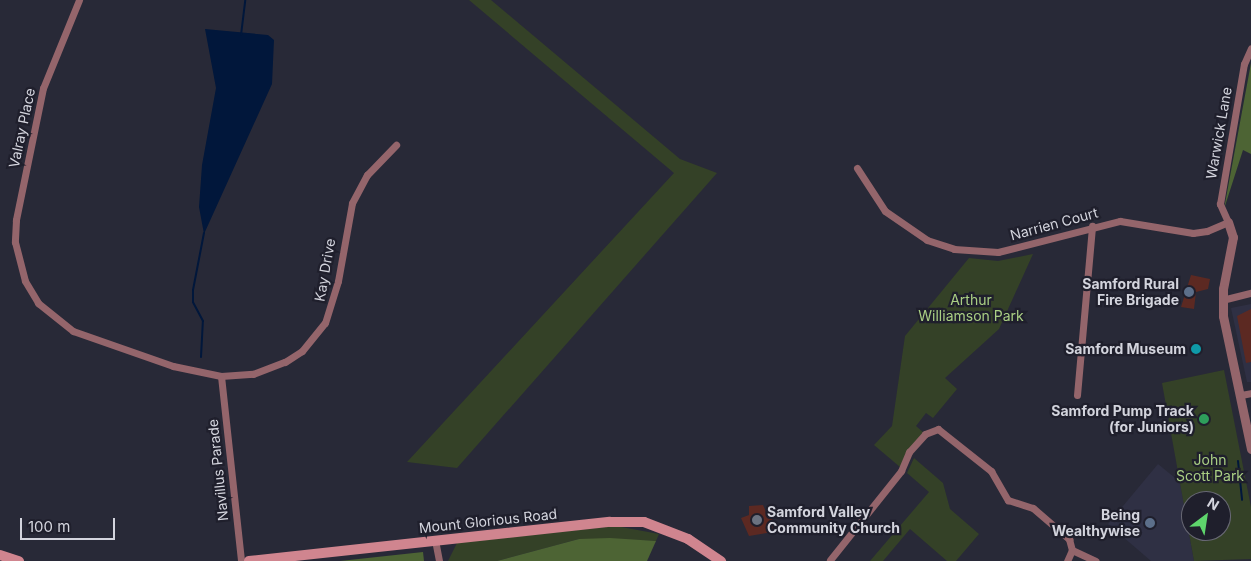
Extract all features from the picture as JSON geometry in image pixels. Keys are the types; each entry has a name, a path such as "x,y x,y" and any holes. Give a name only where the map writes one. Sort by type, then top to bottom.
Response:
{"main road":[{"name":"Mount Glorious Road","path":"249,561 610,522 644,522 688,539 721,561"}],"street":[{"name":"Valray Place","path":"79,0 43,88 16,220 15,242 25,281 38,303 72,331 173,366 221,376"},
{"name":"Warwick Lane","path":"1228,222 1220,204 1244,64 1251,48"},
{"name":"Kay Drive","path":"221,376 268,370 302,351 316,337 331,308 352,203 367,175 396,145"},
{"name":"Narrien Court","path":"857,168 885,211 927,240 954,248 998,252 1042,243 1092,226 1120,221 1193,233 1228,222"},
{"path":"1228,222 1233,237 1222,300 1251,449"},
{"path":"1077,395 1092,226"},
{"path":"1222,300 1251,293"},
{"name":"Navillus Parade","path":"221,376 241,561"},
{"path":"1241,395 1251,393"},
{"path":"830,560 901,471 909,452 925,434 938,429 991,471 1003,495 1033,508 1069,539 1072,550 1067,561"},
{"path":"435,540 438,561"},
{"path":"1072,550 1096,561"}],"shaded area":[{"path":"1251,304 1251,382 1247,382 1231,308"},
{"path":"1158,464 1180,482 1181,541 1190,541 1194,561 1151,561 1108,524"}],"green space":[{"path":"469,0 491,0 680,159 717,173 457,468 407,462 674,173"},
{"path":"1251,63 1251,154 1243,150 1224,209"},
{"name":"Arthur Williamson Park","path":"1033,254 999,329 945,378 957,389 933,418 926,413 916,426 923,432 900,467 874,445 892,426 905,336 969,258 998,261"},
{"name":"John Scott Park","path":"1224,370 1251,507 1251,559 1194,561 1190,541 1231,541 1231,491 1181,491 1162,383"},
{"path":"914,458 943,483 950,509 979,534 956,561 947,561 910,529 883,561 870,561 929,492 907,473"},
{"path":"616,526 659,534 656,541 579,539 497,561 448,561 457,543"},
{"path":"610,538 656,541 647,561 497,561 579,539"},
{"path":"423,552 424,561 340,561"}],"water":[{"path":"205,29 268,35 274,40 272,84 204,234 199,207 202,165 216,88"}],"building":[{"name":"Samford Rural Fire Brigade","path":"1191,275 1210,279 1208,289 1196,292 1194,309 1181,307"},
{"path":"1251,309 1251,362 1246,363 1237,316"},
{"name":"Samford Valley Community Church","path":"763,505 766,512 772,512 773,532 749,536 741,518 749,515 749,506"}],"waterway":[{"path":"241,35 245,0"},
{"path":"201,357 203,321 193,302 193,290 204,233"},
{"path":"1238,461 1242,500"}],"place":[{"name":"Samford Rural Fire Brigade","path":"1189,292"},
{"name":"Samford Museum","path":"1196,349"},
{"name":"Samford Pump Track (for Juniors)","path":"1204,419"},
{"name":"Samford Valley Community Church","path":"757,520"},
{"name":"Being Wealthywise","path":"1150,523"}]}
